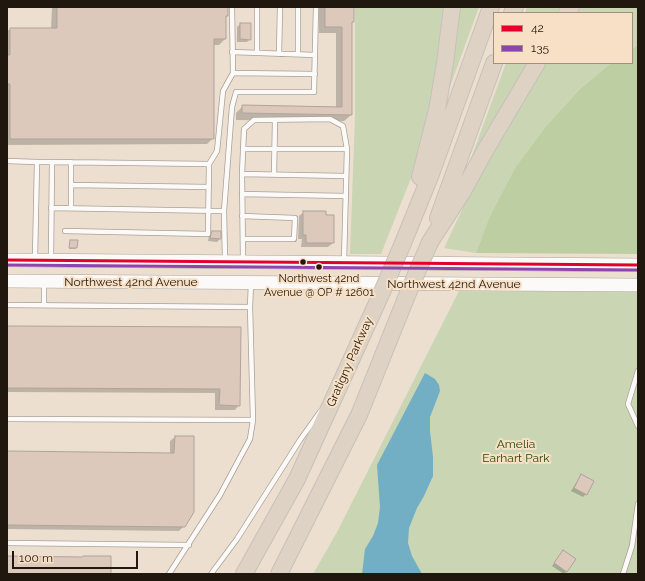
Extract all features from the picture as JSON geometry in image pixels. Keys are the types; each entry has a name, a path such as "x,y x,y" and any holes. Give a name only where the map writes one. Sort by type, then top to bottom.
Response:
{"highway":[{"path":"403,242 437,110 446,63 452,7"},
{"name":"Gratigny Parkway","path":"244,574 297,479 382,292 431,174 491,7"},
{"path":"280,574 359,415 408,292 430,242 494,64"},
{"path":"430,242 463,192 486,149 536,64"}],"main road":[{"name":"Northwest 42nd Avenue","path":"7,260 638,265"},
{"path":"43,260 44,281"},
{"path":"243,262 247,282"},
{"name":"Northwest 42nd Avenue","path":"7,281 638,285"}],"lane":[{"path":"65,231 208,234 209,164 218,151 223,91 233,73 232,7"},
{"path":"257,7 257,53"},
{"path":"279,54 280,7"},
{"path":"298,7 298,54"},
{"path":"225,262 224,211 232,107 236,92 314,92 316,7"},
{"path":"232,52 315,55"},
{"path":"233,73 315,74"},
{"path":"243,262 242,174 244,130 254,120 330,119 343,126 347,149 344,263"},
{"path":"274,175 275,120"},
{"path":"243,149 347,149"},
{"path":"7,161 209,164"},
{"path":"37,162 43,260"},
{"path":"43,260 51,208 52,162"},
{"path":"71,162 71,208"},
{"path":"242,174 346,176"},
{"path":"71,184 209,187"},
{"path":"242,194 346,196"},
{"path":"51,208 224,211"},
{"path":"242,216 295,218 294,239 243,239"},
{"path":"44,281 44,305"},
{"path":"169,574 220,495 247,446 252,433 253,420 250,307 247,282"},
{"path":"7,305 250,307"},
{"path":"638,371 628,404 638,426"},
{"path":"325,404 342,379"},
{"path":"211,574 237,539 300,440 321,410"},
{"path":"7,419 253,420"},
{"path":"623,574 632,546 638,504"},
{"path":"7,543 188,545"}],"green space":[{"path":"355,7 445,7 433,98 413,173 381,254 350,254 355,115"},
{"path":"455,7 479,7 444,103"},
{"path":"527,7 566,7 563,12 525,12"},
{"path":"576,7 638,7 638,45 633,48 633,12 574,12"},
{"path":"638,45 638,254 476,253 489,218 515,168 546,126 581,88 610,64 633,64 633,48"},
{"path":"506,64 531,64 466,172"},
{"path":"541,64 610,64 581,88 546,126 515,168 489,218 476,253 444,248 476,180"},
{"name":"Amelia Earhart Park","path":"459,291 638,292 638,574 313,574 337,532"}],"water":[{"path":"425,373 435,379 439,385 440,391 430,417 433,476 409,528 408,543 412,556 422,574 362,574 365,549 373,536 378,523 380,507 377,465"}],"building":[{"path":"57,7 228,7 228,16 226,16 226,39 214,39 214,139 10,139 10,84 7,84 7,55 10,55 10,28 57,28"},
{"path":"325,7 354,7 354,22 352,22 352,115 242,113 242,105 342,107 342,27 325,27"},
{"path":"240,23 251,23 251,40 240,39"},
{"path":"303,211 326,211 326,215 334,215 334,243 306,243 306,235 303,235"},
{"path":"212,231 221,231 221,239 210,238"},
{"path":"70,240 78,240 77,248 69,248"},
{"path":"7,326 241,327 240,406 219,405 220,389 7,388"},
{"path":"175,436 194,436 194,512 185,527 7,525 7,451 174,453"},
{"path":"581,474 594,481 587,495 574,488"},
{"path":"563,550 576,559 567,572 554,563"},
{"path":"7,556 111,556 111,574 7,574"}],"transit line":[{"name":"42","path":"7,260 638,265"},
{"name":"135","path":"7,265 638,270"}],"place":[{"name":"Northwest 42nd Avenue @ OP # 12601","path":"319,267"}]}
